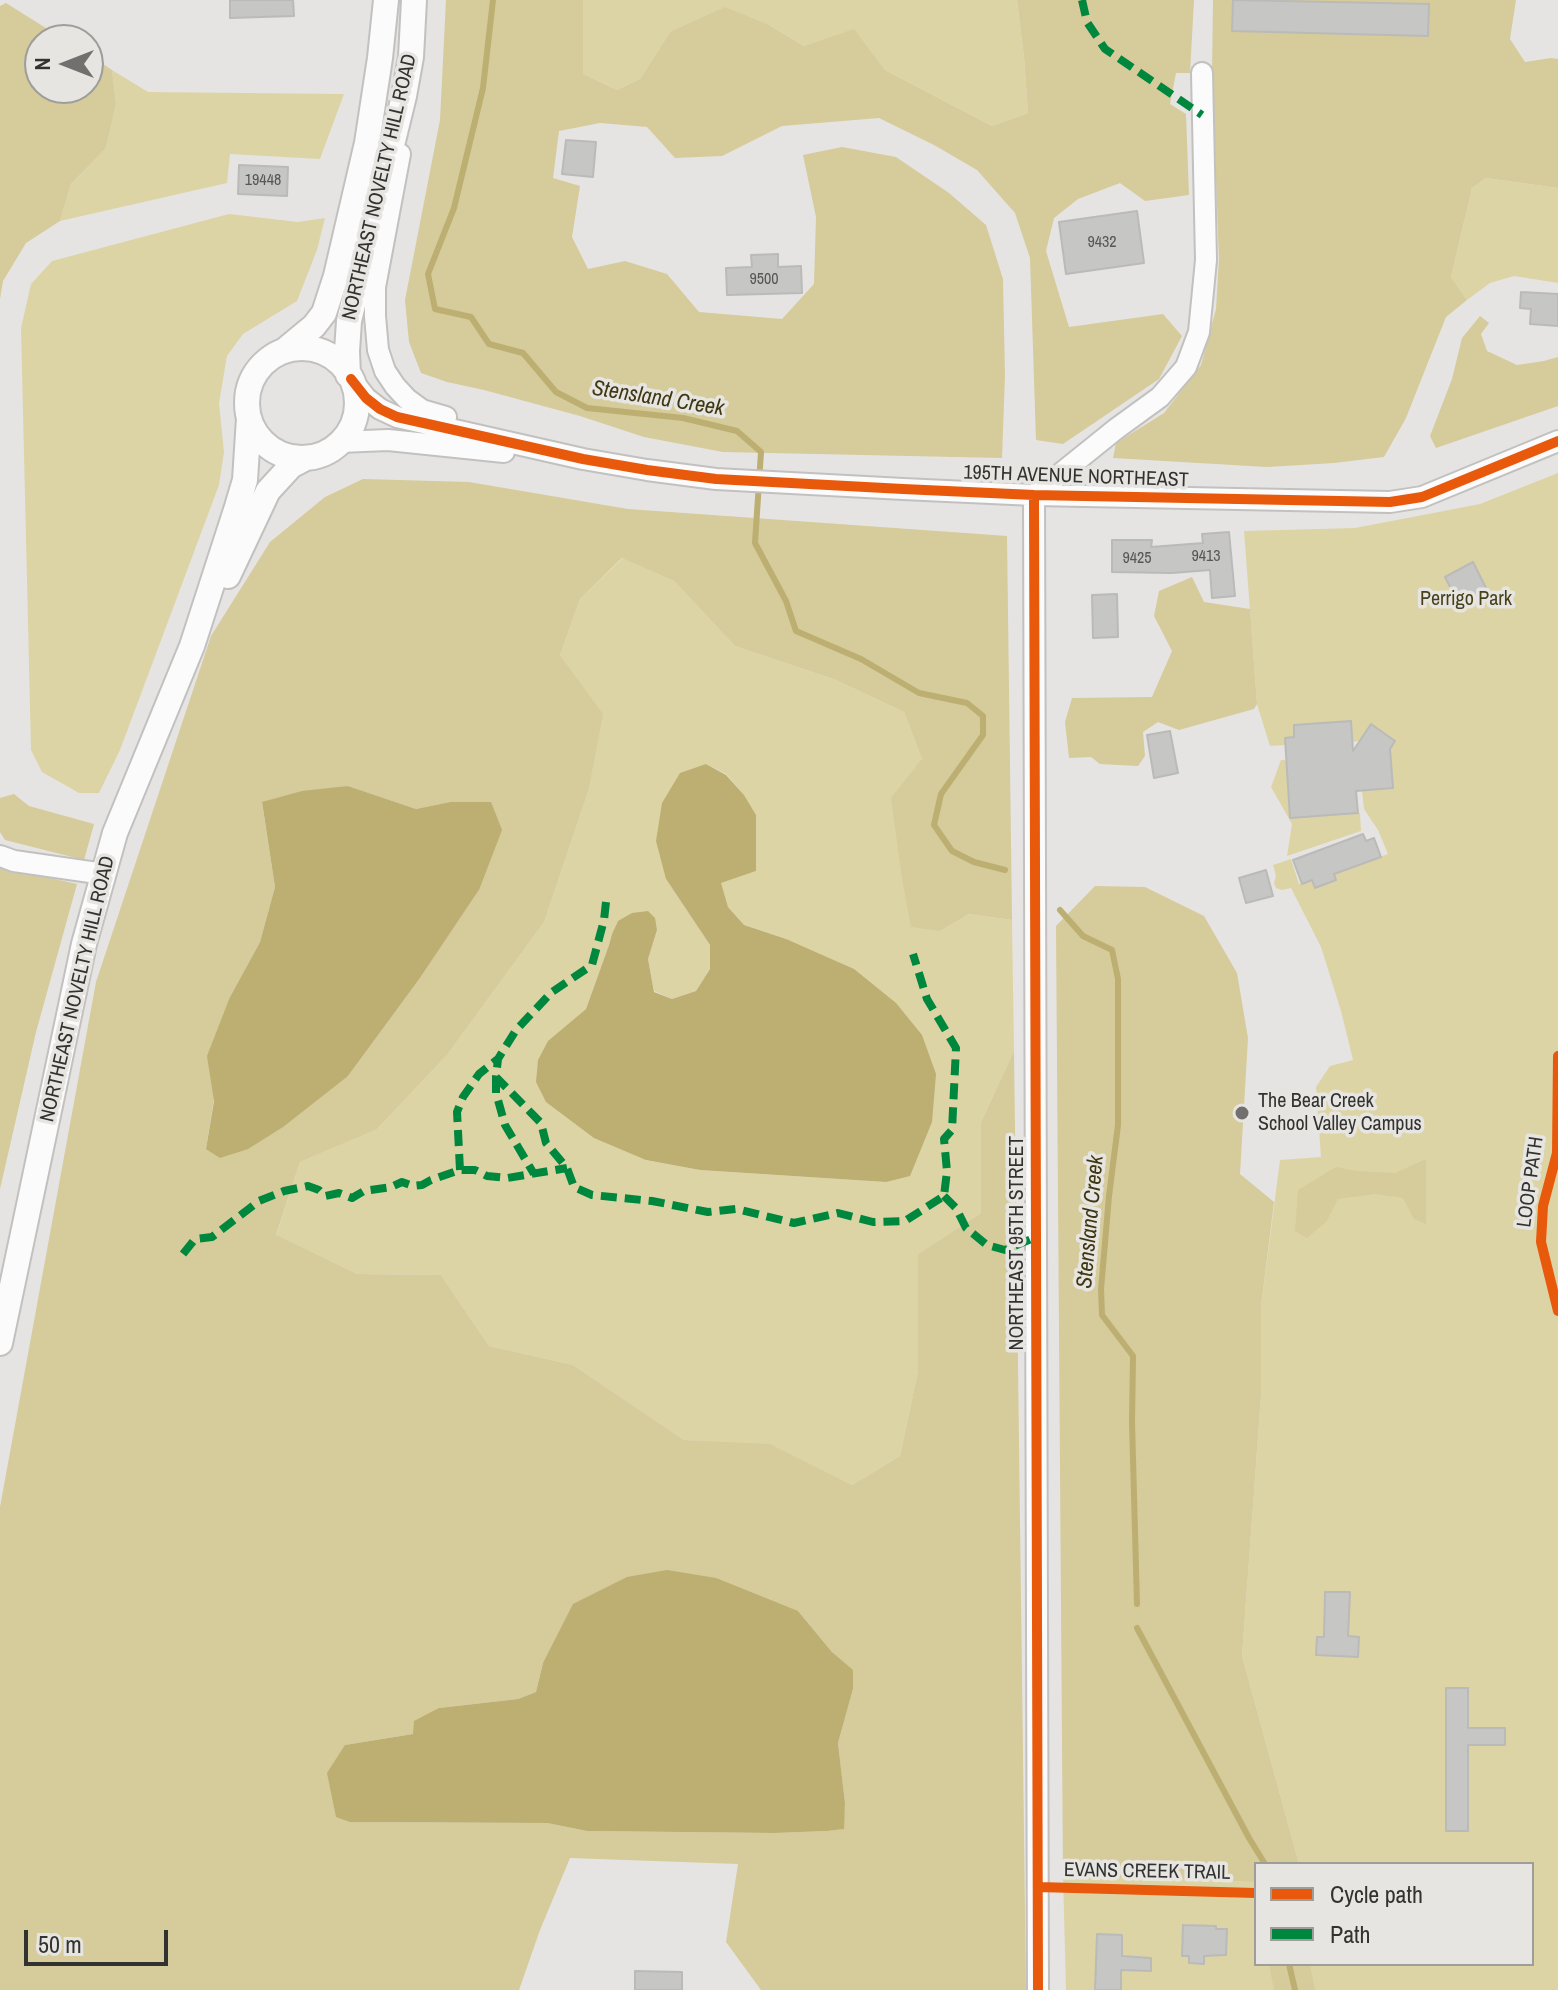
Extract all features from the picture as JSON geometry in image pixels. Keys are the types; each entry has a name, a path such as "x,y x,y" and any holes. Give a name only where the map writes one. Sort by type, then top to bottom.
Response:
{"main road":[{"name":"NORTHEAST NOVELTY HILL ROAD","path":"285,350 314,326 324,313 336,276 367,143 386,0"},
{"name":"NORTHEAST NOVELTY HILL ROAD","path":"350,377 347,351 349,321 404,96 411,57 414,0"},
{"path":"301,347 316,349 330,355 350,377 356,395 356,412 340,442 325,453 306,458 288,456 271,448 257,435 249,418 248,393 257,369 270,357 301,347"},
{"name":"NORTHEAST NOVELTY HILL ROAD","path":"0,1343 84,944 117,828 192,646 245,480 249,418"},
{"name":"NORTHEAST NOVELTY HILL ROAD","path":"192,646 268,491 291,466 306,458"}],"street":[{"name":"195TH AVENUE NORTHEAST","path":"1034,495 1160,397 1186,367 1199,332 1206,260 1202,73"},
{"path":"404,96 399,164 375,287 378,350 385,371 395,386 422,410 529,437 583,459"},
{"path":"350,377 366,398 397,417 583,459"},
{"path":"340,442 388,440 583,459"},
{"name":"195TH AVENUE NORTHEAST","path":"583,459 716,479 801,484 1034,495 1390,502 1422,497 1558,441"},
{"name":"NORTHEAST 95TH STREET","path":"1034,495 1038,1990"},
{"path":"0,856 14,861 104,874"}],"green space":[{"path":"583,0 1017,0 1028,113 992,126 885,70 854,30 804,46 769,25 670,32 640,79 617,90 583,74"},
{"path":"112,70 148,92 344,94 320,159 230,154 227,183 60,221 71,184 106,148 116,104"},
{"path":"1486,178 1558,188 1558,283 1514,276 1490,283 1467,300 1451,277 1472,188"},
{"path":"229,214 298,222 325,218 317,250 297,301 243,334 227,356 219,403 224,452 219,485 120,750 99,793 79,793 42,772 31,750 21,328 31,284 52,261"},
{"name":"Perrigo Park","path":"1558,473 1558,1990 1066,1990 1063,1876 1254,1882 1254,1966 1534,1966 1534,1862 1298,1862 1242,1656 1261,1396 1261,1307 1280,1160 1321,1157 1316,1087 1330,1066 1353,1060 1321,947 1291,888 1276,888 1273,865 1291,859 1299,884 1312,881 1315,888 1336,880 1334,874 1388,854 1378,830 1364,809 1362,791 1393,788 1391,758 1384,758 1395,741 1371,724 1359,741 1352,742 1351,721 1294,725 1294,737 1285,738 1285,745 1270,746 1257,704 1244,531 1355,528 1480,504"},
{"path":"623,558 674,581 735,646 836,680 904,712 922,759 940,931 969,914 1012,920 1014,1051 981,1122 981,1213 918,1254 918,1371 900,1456 852,1485 770,1445 684,1440 573,1365 489,1346 441,1275 357,1274 276,1236 300,1162 378,1128 447,1055 544,922 589,789 602,714 560,655 580,599","holes":["706,764 726,774 744,795 756,871 720,883 728,907 744,925 786,939 886,1182 700,1170 646,1160 548,1042 586,1009 618,921 657,930 648,959 654,991 672,999 696,991 710,969 710,945 666,879"]},
{"path":"1320,758 1322,779 1287,781 1289,804 1299,804 1300,817 1360,813 1361,831 1287,856 1292,824 1271,787 1281,760"}],"shaded area":[{"path":"446,0 583,0 583,74 617,90 640,79 670,32 725,7 769,25 804,46 854,29 885,70 992,126 1028,113 1017,0 1194,0 1190,73 1176,73 1170,104 1186,114 1189,195 1145,201 1120,183 1078,199 1054,218 1046,251 1069,327 1163,314 1182,336 1159,379 1063,444 1036,440 1030,258 1015,213 977,170 879,118 782,126 722,156 675,158 647,127 600,123 559,131 553,178 580,186 572,237 588,269 625,261 667,274 699,312 782,319 814,284 816,217 803,155 842,147 896,157 949,193 986,225 1003,279 1005,375 1002,458 723,452 644,437 580,416 421,373 409,342 405,300 440,120"},
{"path":"1213,0 1516,0 1510,39 1525,62 1558,59 1558,188 1486,178 1472,188 1451,277 1467,300 1446,317 1406,418 1384,457 1267,467 1113,458 1116,443 1164,413 1201,365 1216,309 1219,259 1212,74"},
{"path":"6,3 39,24 24,24 24,104 104,104 104,65 112,70 116,104 106,148 71,184 60,221 26,243 3,281 0,299 0,6"},
{"path":"1480,316 1489,323 1481,334 1487,351 1517,365 1558,357 1558,406 1436,448 1430,436 1452,379 1462,338"},
{"path":"363,479 469,482 628,509 1007,536 1012,920 969,914 940,931 911,927 891,798 922,759 904,712 836,680 735,646 674,581 622,558 580,599 560,655 603,714 589,789 544,922 447,1055 377,1129 300,1162 276,1235 357,1274 441,1275 489,1346 573,1365 684,1440 770,1444 852,1485 900,1456 918,1371 918,1254 981,1213 981,1122 1014,1051 1026,1990 761,1990 726,1942 738,1864 570,1858 519,1990 0,1990 0,1507 96,982 211,636 270,542 325,497","holes":["348,786 416,809 450,802 479,890 420,978 348,1076 206,1149 230,997 260,942 275,887 262,803","798,1611 832,1652 853,1671 853,1689 838,1743 845,1803 843,1829 775,1833 587,1831 547,1823 350,1822 345,1745 413,1734 439,1708 518,1699 536,1692 543,1663"]},
{"path":"1192,577 1204,602 1250,609 1257,704 1254,709 1179,730 1158,722 1143,732 1145,756 1138,766 1100,764 1091,757 1069,758 1065,722 1072,698 1152,697 1172,651 1154,616 1159,591"},
{"path":"706,764 726,775 756,815 756,871 721,883 728,907 744,925 786,939 854,969 896,1003 922,1035 936,1074 932,1122 910,1176 886,1182 700,1170 646,1160 594,1138 546,1102 536,1082 538,1060 548,1041 586,1009 618,921 632,913 648,911 655,918 657,930 648,959 654,992 672,999 696,991 710,969 710,945 666,879 656,841 662,803 680,773"},
{"path":"348,786 416,809 450,802 491,802 502,830 479,890 420,978 348,1076 283,1127 248,1149 220,1158 206,1149 214,1101 207,1056 230,997 260,942 275,887 262,802 302,791"},
{"path":"14,794 29,806 94,824 84,860 5,840 0,832 0,798"},
{"path":"0,867 77,884 36,1032 0,1189"},
{"path":"1095,886 1145,887 1204,916 1237,973 1248,1038 1240,1174 1274,1202 1261,1307 1261,1396 1242,1656 1298,1862 1254,1862 1254,1882 1063,1876 1056,926"},
{"path":"1426,1159 1426,1224 1414,1219 1403,1198 1375,1194 1338,1199 1327,1221 1307,1238 1295,1231 1298,1190 1336,1167 1395,1173"},
{"path":"667,1570 716,1578 798,1611 832,1652 853,1670 853,1689 838,1743 845,1803 844,1829 775,1833 587,1831 547,1823 350,1822 336,1817 327,1773 345,1745 413,1734 414,1721 439,1708 518,1699 536,1692 543,1663 573,1604 627,1577"},
{"path":"1269,1966 1310,1966 1315,1990 1274,1990"}],"building":[{"path":"230,0 293,0 294,16 230,18"},
{"path":"1233,0 1429,4 1428,36 1232,31"},
{"path":"566,140 596,142 593,177 562,174"},
{"path":"239,165 288,167 287,196 238,194"},
{"path":"1137,211 1144,263 1066,274 1059,222"},
{"path":"778,254 778,267 801,266 802,293 727,295 726,268 752,267 751,255"},
{"path":"1521,292 1558,294 1558,326 1530,324 1531,309 1520,308"},
{"path":"1229,532 1235,596 1212,598 1210,570 1112,572 1112,540 1152,540 1151,547 1203,543 1202,534"},
{"path":"1473,562 1488,592 1460,606 1445,577"},
{"path":"1117,594 1118,637 1093,638 1092,595"},
{"path":"1351,721 1353,751 1371,724 1395,741 1390,749 1393,788 1356,791 1358,813 1290,818 1285,738 1294,737 1294,725"},
{"path":"1170,731 1178,773 1154,778 1147,735"},
{"path":"1363,834 1366,841 1374,838 1381,857 1334,874 1336,880 1315,888 1312,880 1302,884 1293,860"},
{"path":"1266,870 1273,896 1246,903 1239,878"},
{"path":"1325,1592 1350,1592 1348,1636 1359,1637 1358,1657 1316,1655 1317,1637 1324,1637"},
{"path":"1446,1688 1468,1688 1468,1728 1505,1728 1505,1745 1468,1745 1468,1831 1446,1831"},
{"path":"1183,1925 1227,1929 1226,1955 1204,1956 1204,1964 1189,1963 1189,1956 1182,1956"},
{"path":"1097,1934 1122,1935 1122,1956 1151,1958 1151,1971 1121,1970 1121,1990 1095,1990"},
{"path":"635,1971 682,1972 682,1990 635,1990"}],"waterway":[{"name":"Stensland Creek","path":"493,0 483,88 454,208 428,274 435,309 471,317 489,344 523,353 556,392 587,408 683,418 737,431 761,452 755,543 786,601 796,631 861,659 919,693 967,703 983,716 983,735 941,794 934,825 952,851 974,862 1005,870"},
{"name":"Stensland Creek","path":"1060,910 1083,936 1112,950 1118,979 1118,1125 1101,1289 1102,1315 1133,1356 1137,1604"},
{"name":"Stensland Creek","path":"1137,1628 1264,1862"},
{"name":"Stensland Creek","path":"1289,1966 1295,1990"}],"marked path":[{"path":"1082,0 1087,22 1105,49 1202,115"},
{"path":"606,902 592,965 552,992 516,1030 498,1059 496,1077 541,1123 546,1143 567,1168 574,1187 592,1195 652,1201 708,1212 736,1209 794,1223 838,1213 873,1222 905,1221 944,1196 947,1171 944,1139 952,1130 956,1048 927,999 913,954"},
{"path":"460,1170 457,1112 479,1074 498,1059"},
{"path":"496,1077 496,1093 505,1125 534,1174"},
{"path":"183,1254 195,1239 212,1237 259,1201 284,1191 308,1186 325,1196 339,1193 352,1198 364,1191 402,1182 422,1185 460,1170 475,1170 487,1176 507,1178 567,1168"},
{"path":"944,1196 956,1208 966,1228 987,1245 1005,1250 1036,1237"}],"cycle path":[{"path":"351,379 366,398 397,417 583,459 716,479 903,489 1034,495 1390,502 1422,497 1558,441"},
{"path":"1034,495 1038,1990"},
{"name":"LOOP PATH","path":"1558,1056 1557,1153 1543,1206 1541,1242 1558,1311"},
{"name":"EVANS CREEK TRAIL","path":"1038,1887 1254,1893"}],"place":[{"name":"The Bear Creek School Valley Campus","path":"1242,1113"}]}
